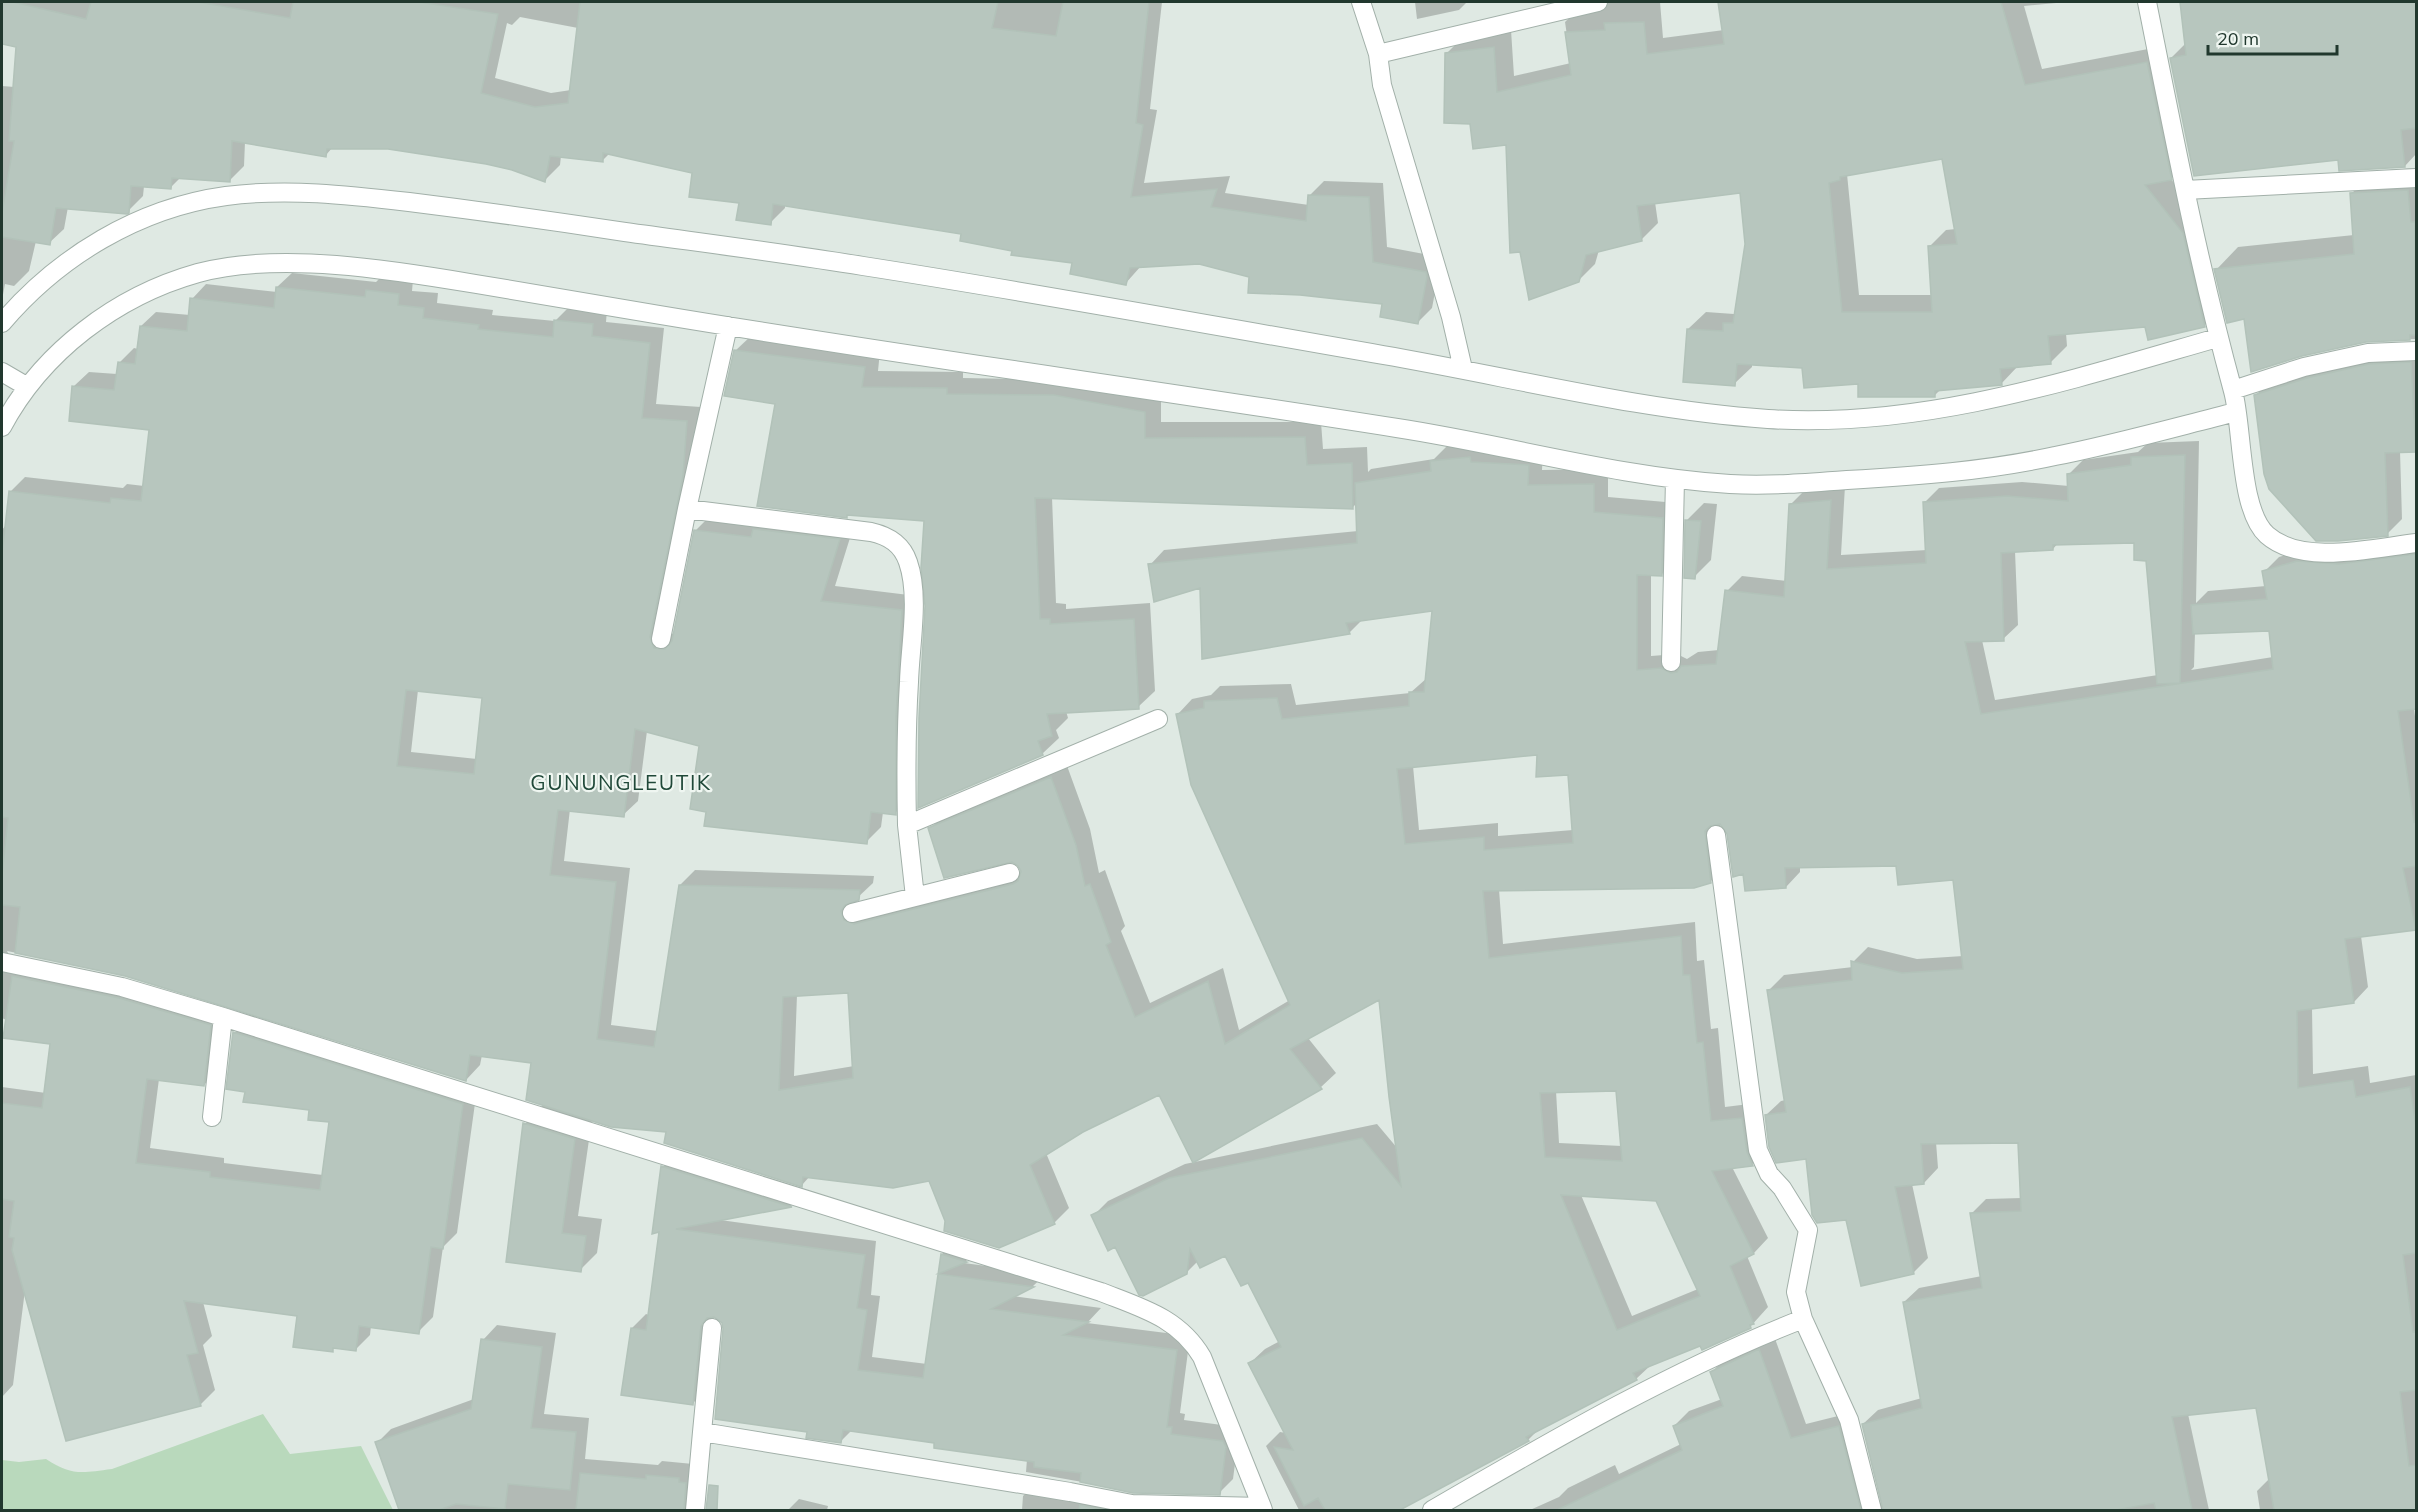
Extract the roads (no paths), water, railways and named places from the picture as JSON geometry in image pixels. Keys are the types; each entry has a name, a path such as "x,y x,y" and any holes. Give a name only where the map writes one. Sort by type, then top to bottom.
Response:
{"street":[{"path":"1361,2 1378,54 1382,85 1451,317 1463,369"},
{"path":"1378,54 1598,2"},
{"path":"2147,2 2218,341 2231,386 2249,501 2260,527 2277,542 2297,550 2321,553 2416,543"},
{"path":"2185,190 2416,178"},
{"path":"2,323 21,300 79,252 164,210 222,196 278,192 334,194 461,208 861,265 1463,369 1605,399 1771,419 1872,418 1940,408 2037,390 2218,341"},
{"path":"2,427 24,385 83,330 111,312 153,290 198,273 242,266 310,264 400,272 866,350 1402,429 1675,479 1734,484 1785,484 1920,475 2050,458 2236,412"},
{"path":"661,639 728,326"},
{"path":"2231,386 2368,353 2416,351"},
{"path":"2,372 24,385"},
{"path":"1671,662 1675,479"},
{"path":"687,509 871,532 891,538 900,548 909,564 913,593 905,747 907,825 915,897"},
{"path":"907,825 1158,718"},
{"path":"1716,835 1758,1150 1769,1174 1782,1188 1808,1230 1796,1292 1803,1319 1849,1420 1872,1510"},
{"path":"852,913 1010,873"},
{"path":"2,962 122,987 223,1017 1101,1292 1144,1308 1179,1328 1192,1340 1202,1357 1262,1509 1132,1504 702,1432"},
{"path":"212,1117 223,1017"},
{"path":"1432,1510 1537,1449 1679,1375 1774,1330 1803,1319"},
{"path":"695,1510 712,1328"}],"district":[{"name":"GUNUNGLEUTIK","path":"621,782"}]}
